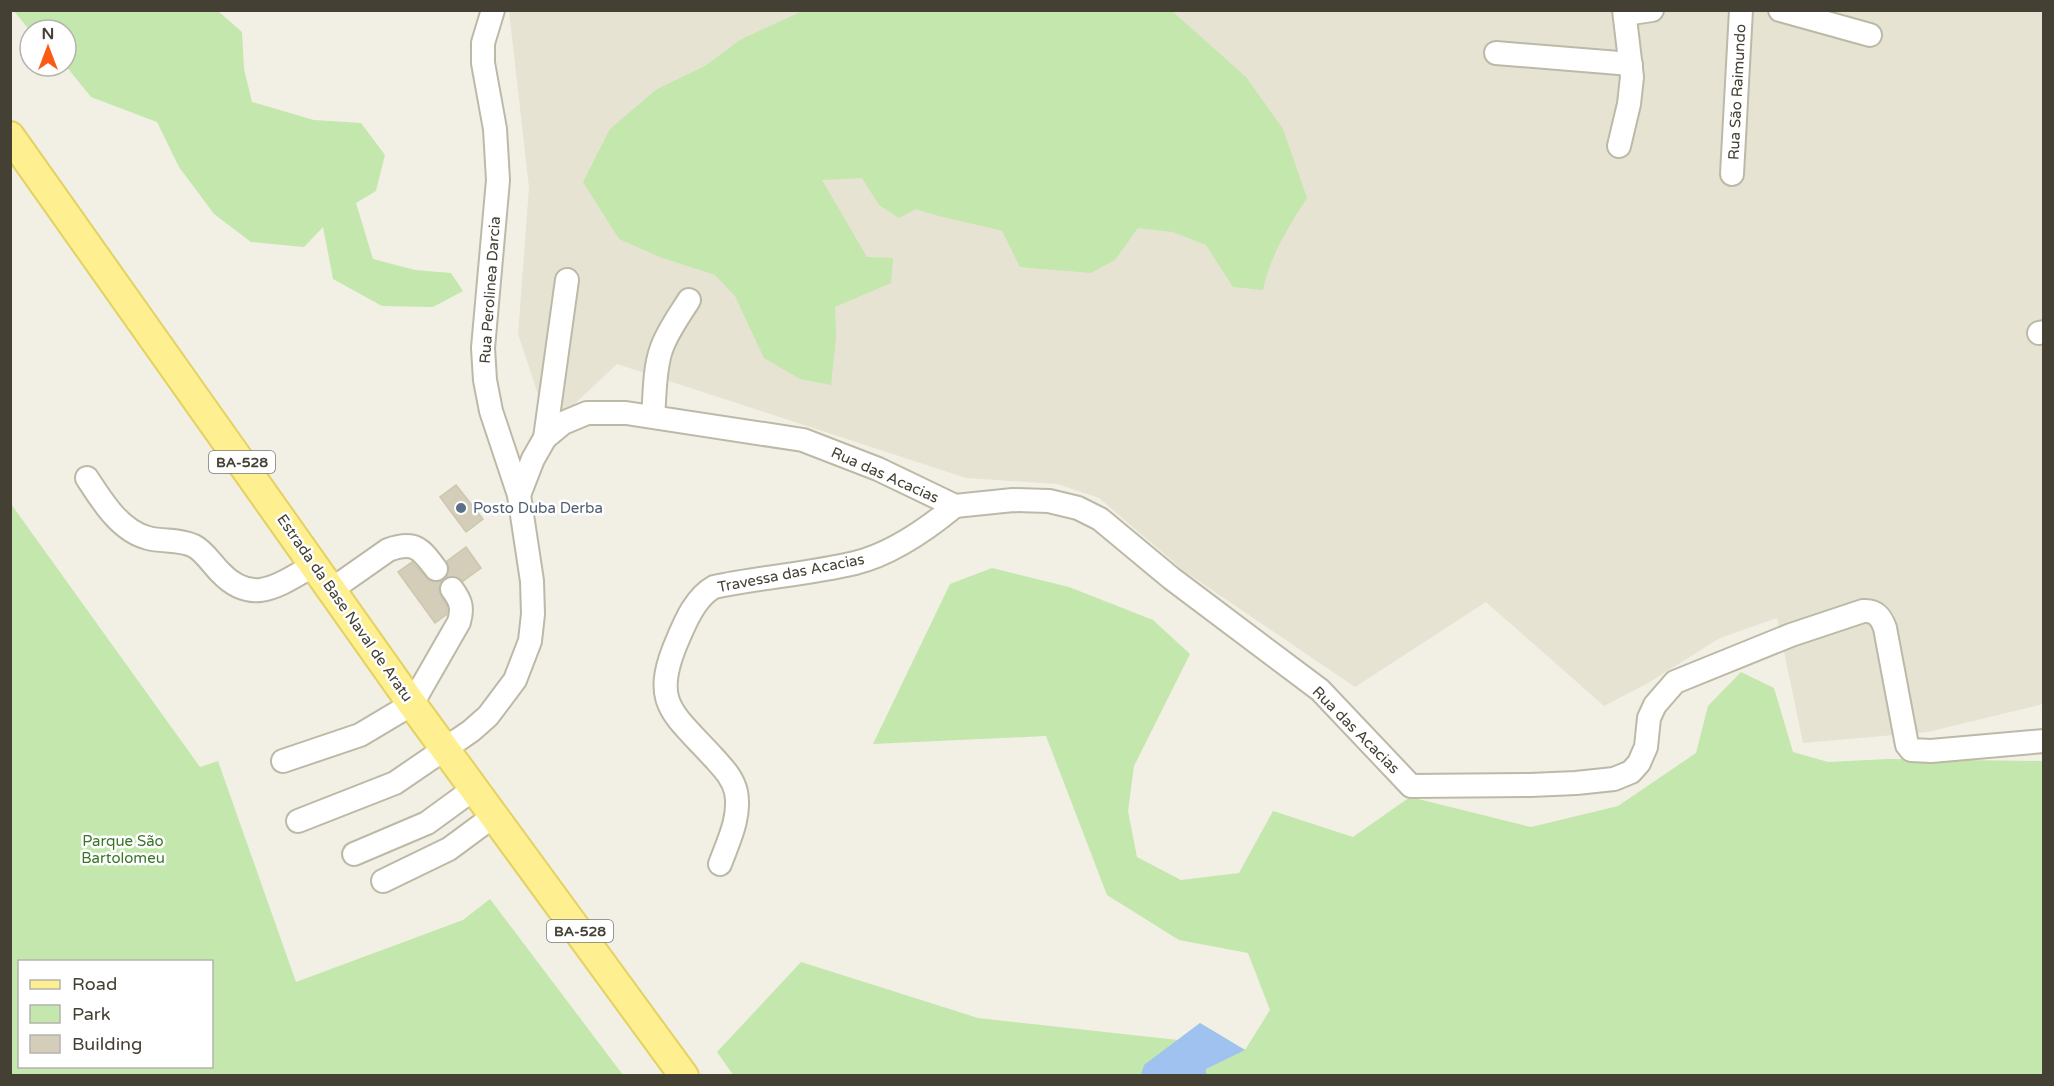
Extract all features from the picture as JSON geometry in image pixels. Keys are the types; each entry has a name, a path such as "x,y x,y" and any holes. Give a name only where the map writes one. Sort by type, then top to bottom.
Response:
{"main road":[{"name":"Estrada da Base Naval de Aratu","path":"10,136 412,704 684,1076"}],"street":[{"name":"Rua Perolinea Darcia","path":"298,821 395,783 480,723 515,680 530,641 533,614 532,580 519,495 491,411 484,380 483,348 498,180 495,129 483,63 483,44 493,10"},
{"path":"1619,146 1629,104 1632,77 1624,12 1652,10"},
{"name":"Rua São Raimundo","path":"1732,174 1741,10"},
{"path":"1780,10 1870,35"},
{"path":"1496,53 1631,64"},
{"path":"544,438 567,280"},
{"path":"653,416 657,363 661,348 669,330 689,300"},
{"name":"Rua das Acacias","path":"519,495 544,438 563,423 587,413 626,413 803,440 878,469 955,506 1013,500 1049,501 1078,508 1100,519 1171,578 1320,690 1411,786 1542,785 1614,779 1631,772 1639,763 1646,747 1649,718 1655,705 1675,682 1791,635 1863,611 1873,611 1878,614 1885,628 1906,736 1911,750 1931,751 2043,741"},
{"path":"87,478 118,520 148,538 193,546 234,586 256,591 271,588 314,565"},
{"name":"Travessa das Acacias","path":"720,864 734,826 736,793 727,772 675,715 665,693 665,679 673,651 698,602 706,591 714,587 856,563 917,535 955,506"},
{"path":"331,590 388,550 399,546 411,546 422,550 436,569"},
{"path":"283,761 360,735 412,704 459,622 462,611 461,601 452,589"},
{"path":"354,854 427,823 475,788"},
{"path":"383,881 449,849 495,815"}],"shaded area":[{"path":"509,11 2043,11 2043,704 1928,732 1803,743 1777,618 1720,638 1648,683 1604,706 1486,602 1355,687 1184,571 1099,498 1057,484 966,478 617,364 549,428 518,334 529,188"}],"green space":[{"path":"14,11 218,11 242,32 244,69 252,102 314,120 361,123 385,155 376,191 356,203 373,259 415,270 451,273 463,291 433,307 382,306 333,279 323,227 304,247 251,242 214,214 179,167 157,122 91,97 76,78 78,78 78,18 20,18"},
{"path":"802,11 1172,11 1246,77 1283,129 1307,198 1275,254 1263,290 1233,287 1206,245 1173,232 1138,228 1115,260 1091,273 1020,267 1002,231 916,209 899,218 879,205 862,178 822,180 867,257 893,258 891,283 835,307 836,338 831,385 800,379 764,358 735,296 715,275 660,257 619,239 583,182 610,129 657,89 705,66 740,40"},
{"name":"Parque São Bartolomeu","path":"11,504 200,767 218,761 296,982 463,920 490,899 623,1075 11,1075"},
{"path":"992,568 1069,587 1153,620 1190,654 1134,766 1128,811 1137,857 1181,880 1239,873 1273,811 1353,837 1410,797 1531,827 1618,806 1696,753 1708,706 1741,672 1774,688 1793,752 1828,762 1888,759 2043,761 2043,1075 734,1076 717,1052 801,962 978,1018 1178,1040 1200,1023 1245,1050 1270,1010 1248,953 1179,940 1107,895 1046,736 873,744 950,584"}],"water":[{"path":"1200,1023 1245,1050 1206,1069 1206,1075 1141,1075 1144,1065"}],"building":[{"name":"Posto Duba Derba","path":"456,485 483,519 466,532 440,497"},
{"path":"466,547 481,568 463,581 457,577 446,577 449,568 447,561"},
{"path":"412,562 430,581 442,581 439,591 447,606 447,614 435,623 398,572"}],"place":[{"name":"Posto Duba Derba","path":"461,508"}]}
